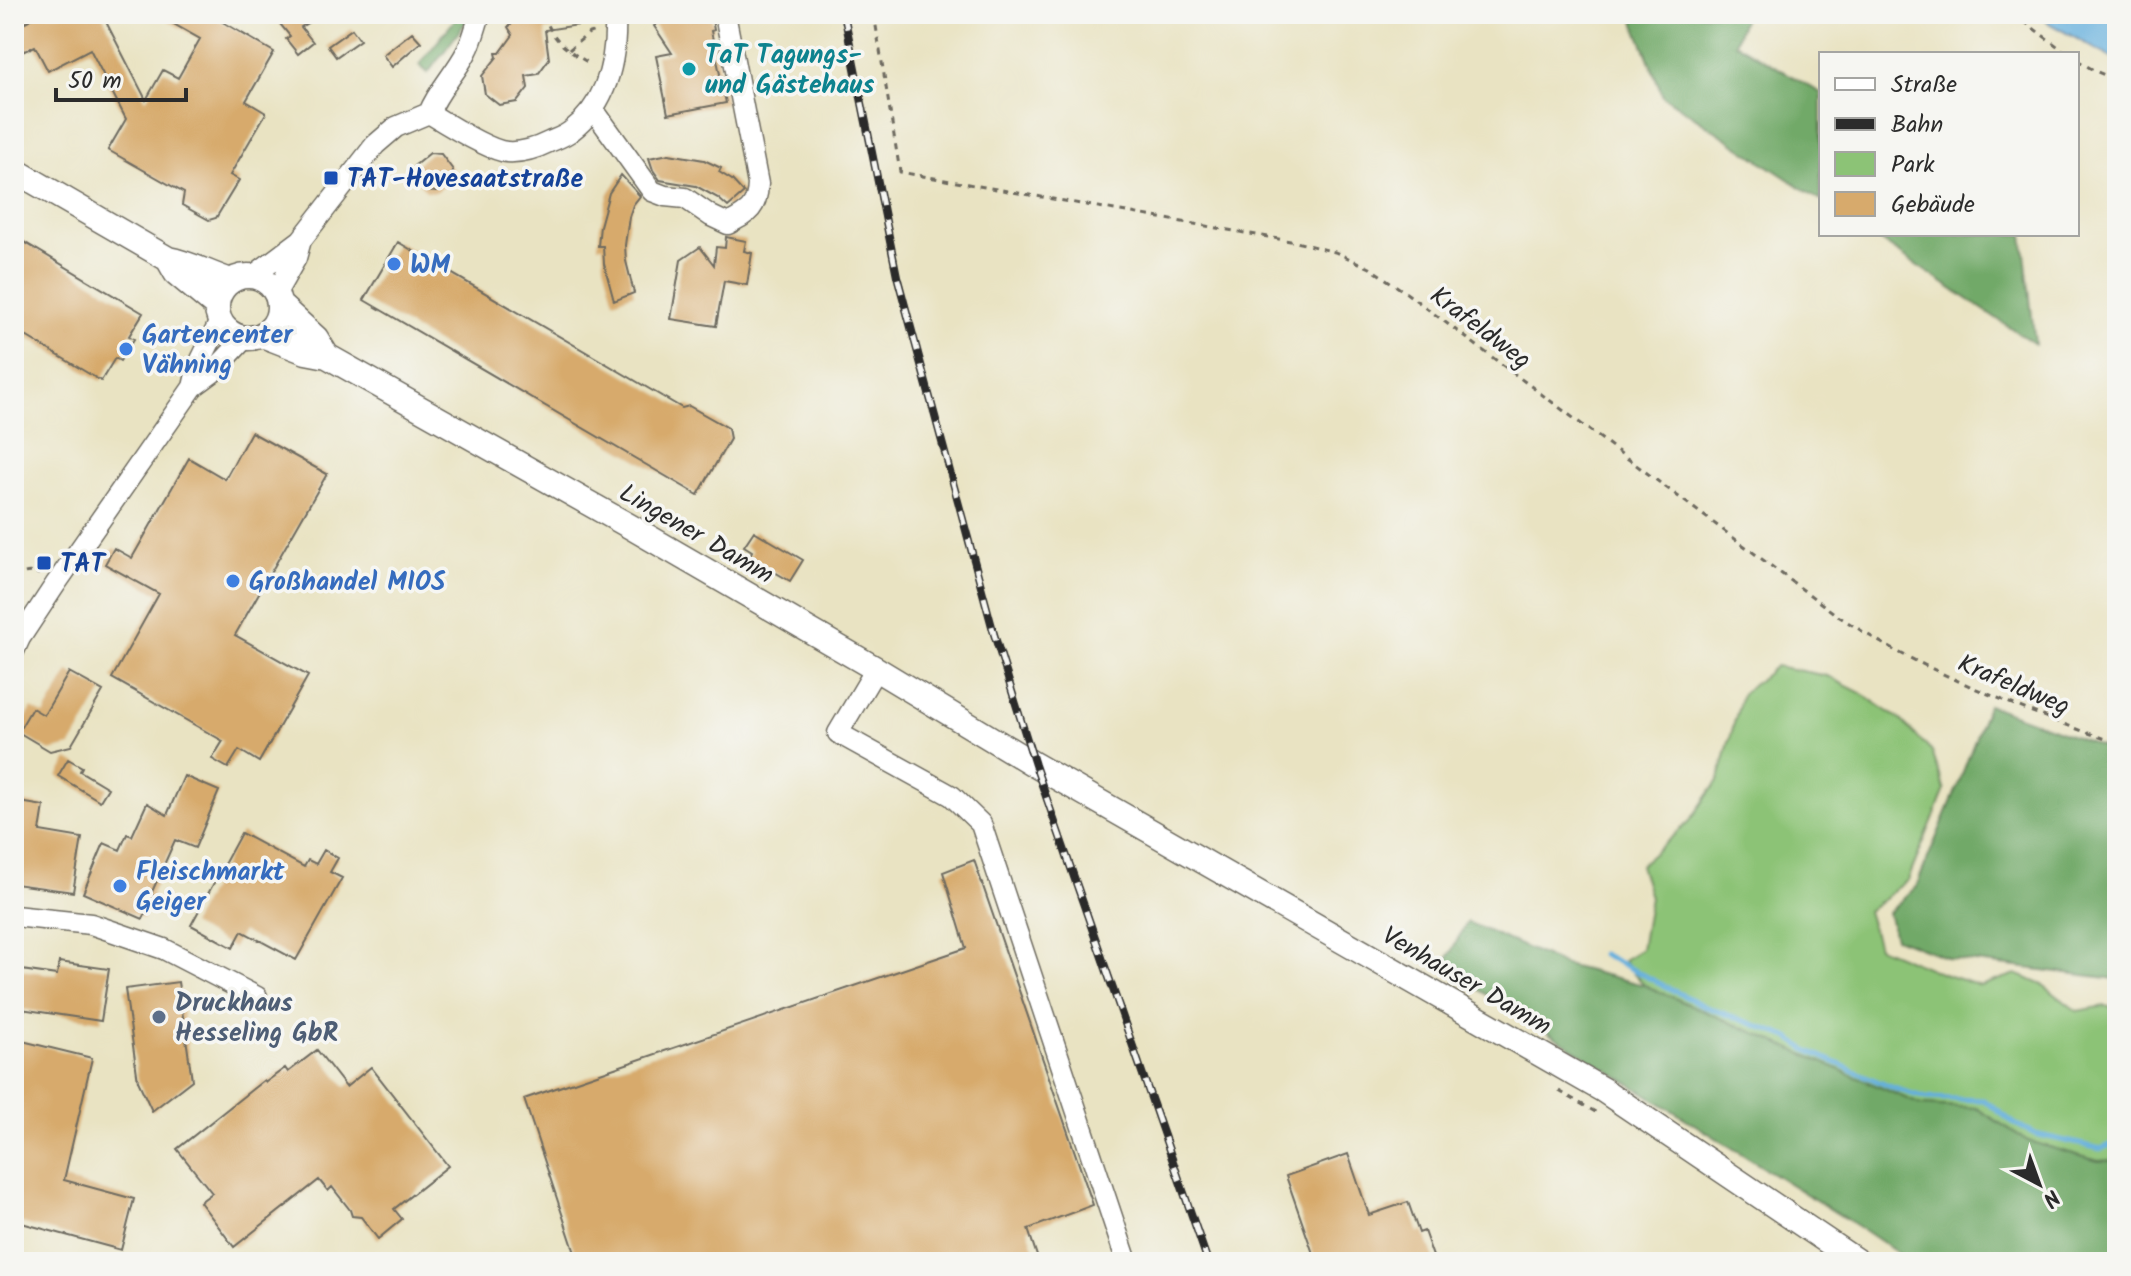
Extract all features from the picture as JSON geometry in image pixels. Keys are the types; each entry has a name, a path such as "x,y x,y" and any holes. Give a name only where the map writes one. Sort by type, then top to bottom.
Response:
{"main road":[{"path":"14,170 168,259 187,262 206,273 270,285 278,299 275,323 253,337 235,336 226,329 218,314 176,273 168,259"},
{"path":"218,314 218,297 223,288 242,278"},
{"name":"Lingener Damm","path":"278,299 316,338 327,356"},
{"name":"Lingener Damm","path":"253,337 327,356 631,527 1035,765"},
{"name":"Venhauser Damm","path":"1035,765 1603,1090 1858,1262"}],"street":[{"path":"242,278 301,240 375,145 396,127 429,113 436,96 450,80 468,49 480,14"},
{"path":"593,109 652,191 685,198 728,224 746,214 757,201 758,184 725,14"},
{"path":"429,113 503,152 535,149 570,132 600,99 616,45 615,20"},
{"path":"278,299 301,240"},
{"path":"193,387 218,314"},
{"path":"14,651 55,585 193,387 253,337"},
{"path":"876,669 838,733 952,796 981,824 1127,1262"},
{"path":"14,916 91,924 164,949 257,997"}],"path":[{"path":"544,14 549,30 557,40 609,74"},
{"name":"Krafeldweg","path":"874,14 900,172 1280,240 1335,252 1370,268 1838,616 1899,653 1982,691 2117,743"},
{"path":"2014,14 2065,52"},
{"path":"569,50 589,33 615,20"},
{"path":"2079,61 2117,80"},
{"path":"14,578 30,572 55,585"}],"green space":[{"path":"457,14 472,14 428,73 419,65"},
{"path":"1633,14 1745,14 1735,43 1819,92 1819,200 1663,96"},
{"path":"1873,236 2023,236 2035,344"},
{"path":"1776,666 1827,676 1861,693 1902,721 1932,752 1945,790 1908,880 1867,911 1878,947 1981,986 2016,974 2043,985 2077,1011 2105,1006 2117,1008 2117,1160 2098,1161 2028,1141 1976,1108 1921,1105 1644,985 1623,960 1641,949 1650,897 1640,865 1689,822 1719,779 1742,694"},
{"path":"1988,705 2117,752 2117,979 1950,959 1895,938 1888,913 1916,887"},
{"path":"1467,922 1565,965 1644,985 1921,1105 1976,1108 2028,1141 2098,1161 2117,1160 2117,1262 1911,1262 1443,967"}],"water":[{"path":"2039,14 2117,14 2117,61 2050,24"}],"building":[{"path":"40,14 102,14 146,100 163,70 178,78 200,39 156,14 209,14 274,52 246,101 266,113 230,175 239,180 216,218 209,220 182,205 184,193 108,150 126,119 90,49 48,71 35,46 14,56 14,28"},
{"path":"272,14 302,14 309,22 301,27 313,42 298,54 286,39 290,36"},
{"path":"505,14 599,14 599,22 545,30 549,59 538,74 526,76 528,88 517,102 499,105 485,94 482,76 497,57 496,53 500,53 513,35"},
{"name":"TaT Tagungs- und Gästehaus","path":"671,14 711,14 714,30 711,31 726,103 668,114 656,56 672,53 654,26"},
{"path":"352,29 360,40 336,57 328,46"},
{"path":"412,32 421,42 392,67 383,55"},
{"path":"430,153 441,154 453,170 452,180 436,192 426,191 413,175 414,166"},
{"path":"669,154 704,160 721,168 719,172 744,193 728,207 696,186 660,180 649,158"},
{"path":"621,175 640,196 629,217 625,245 634,293 614,301 604,264 603,246 598,246 609,193"},
{"path":"14,236 143,313 129,336 134,339 120,361 115,358 101,381 14,329"},
{"path":"726,237 746,241 744,251 752,253 747,285 724,281 716,326 671,319 681,260 700,247 714,265 716,247 725,248"},
{"path":"398,242 682,408 689,406 728,428 730,439 698,495 364,300"},
{"path":"251,432 327,474 235,635 308,676 259,762 239,750 228,768 212,759 223,741 112,678 159,594 105,564 114,548 132,558 189,458 225,479"},
{"path":"754,531 803,560 790,581 749,557 752,551 744,546"},
{"path":"69,672 103,691 71,746 50,751 18,732 32,708 44,715"},
{"path":"68,759 82,767 80,771 108,788 100,801 58,776"},
{"path":"184,776 219,791 195,848 175,840 143,919 83,893 104,843 120,850 127,834 132,836 147,803 167,815"},
{"path":"14,801 44,806 40,831 82,838 73,892 14,884"},
{"path":"241,833 304,867 308,860 316,864 324,850 338,858 330,872 342,878 296,960 242,931 233,948 191,925"},
{"path":"974,860 1093,1205 1028,1229 1039,1262 578,1262 524,1099 966,948 943,872"},
{"path":"59,962 109,969 101,1021 14,1008 14,969 57,975"},
{"path":"178,982 192,1080 152,1111 138,1081 125,989"},
{"path":"14,1039 92,1058 64,1180 134,1199 121,1250 14,1221"},
{"path":"317,1050 346,1087 371,1067 448,1166 394,1209 402,1219 378,1239 361,1217 352,1216 332,1187 328,1191 319,1180 234,1247 200,1202 212,1193 177,1149 264,1080 266,1082 285,1068 288,1072"},
{"path":"1348,1154 1369,1215 1408,1202 1419,1233 1424,1231 1435,1262 1316,1262 1286,1176"}],"waterway":[{"path":"1602,954 1704,1006 1788,1037 1807,1050 1893,1088 1926,1098 1984,1100 2015,1124 2035,1134 2101,1149 2117,1142"}],"railway":[{"path":"844,14 897,276 994,634 1035,765 1208,1262"}],"place":[{"name":"TaT Tagungs- und Gästehaus","path":"689,69"},
{"name":"TAT-Hovesaatstraße","path":"331,178"},
{"name":"WM","path":"394,264"},
{"name":"Gartencenter Vähning","path":"126,349"},
{"name":"TAT","path":"44,563"},
{"name":"Großhandel MIOS","path":"233,581"},
{"name":"Fleischmarkt Geiger","path":"120,886"},
{"name":"Druckhaus Hesseling GbR","path":"159,1017"}]}
